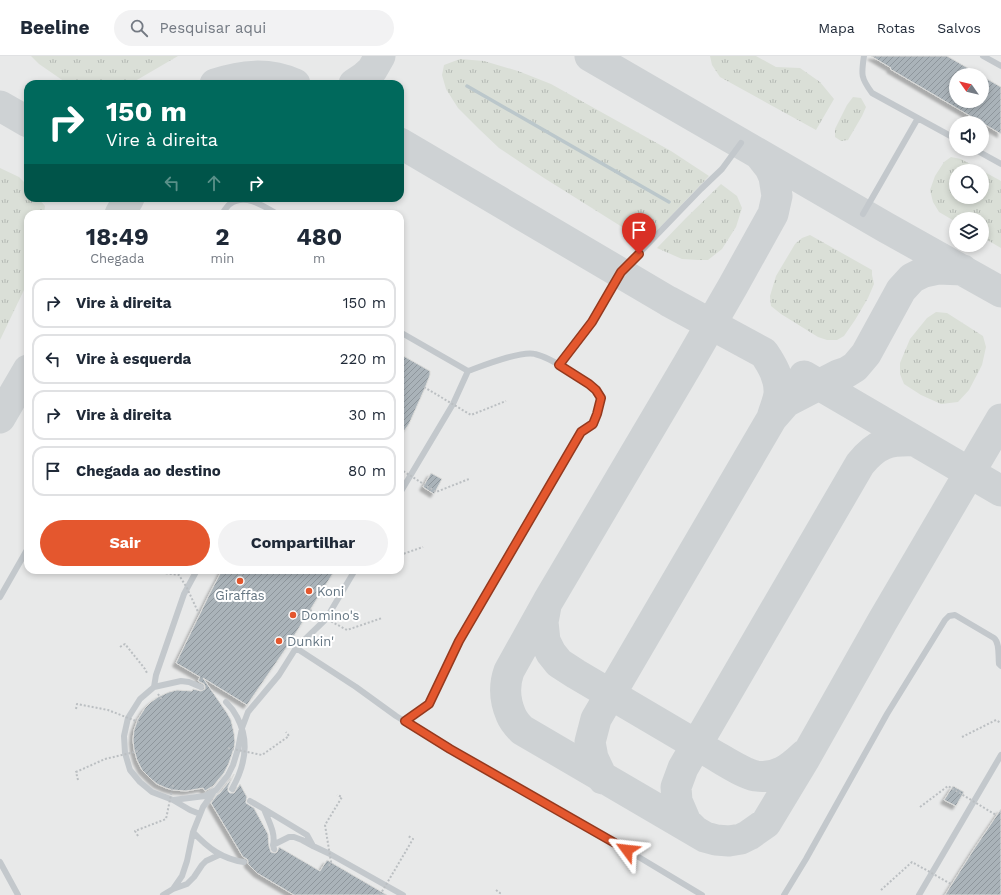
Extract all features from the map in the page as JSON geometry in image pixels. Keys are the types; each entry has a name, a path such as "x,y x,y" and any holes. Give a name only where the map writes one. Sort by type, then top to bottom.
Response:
{"lane":[{"path":"864,56 861,72 865,83 872,93 949,135"},
{"path":"983,56 1001,66"},
{"path":"863,214 918,118"},
{"path":"559,365 592,322 621,272 722,169 741,144"},
{"path":"987,156 1001,164"},
{"path":"224,210 228,204 232,202"},
{"path":"254,202 269,210"},
{"path":"404,334 468,371"},
{"path":"404,486 453,404 468,371 523,353 534,353 559,365 589,384 596,390 601,398 593,424 581,432 459,641 429,704 405,721"},
{"path":"0,597 24,555"},
{"path":"154,687 156,675 184,594 195,574"},
{"path":"173,889 182,876 187,861 193,832 203,807 228,775 233,764 238,749 242,728 248,712 279,675 296,648 326,619 353,574"},
{"path":"784,895 806,859 887,714 945,620 949,616 955,615 994,638 998,644 998,664 1001,666"},
{"path":"296,648 405,721 450,749 627,850 702,895"},
{"path":"200,814 152,792 140,782 130,770 125,754 124,736 128,718 140,699 154,687 181,681 201,687"},
{"path":"226,702 237,716 242,728 245,752 238,779 232,789"},
{"path":"918,895 1001,755"},
{"path":"172,800 205,796 216,790"},
{"path":"250,802 307,835 313,846"},
{"path":"264,809 273,832 273,847 289,837 294,837 330,854 403,895"},
{"path":"193,832 210,849 219,855 235,861 244,862"},
{"path":"163,895 173,889 187,884 206,861 219,855"},
{"path":"0,862 18,895"}],"path":[{"path":"424,387 472,415 506,401"},
{"path":"404,471 436,492 469,479"},
{"path":"404,554 423,547"},
{"path":"172,574 179,575 199,614"},
{"path":"310,610 347,630 382,618"},
{"path":"120,647 125,644 145,669 162,700"},
{"path":"76,709 77,704 108,710 141,723"},
{"path":"962,737 996,720 1001,723"},
{"path":"228,748 262,755 289,736 286,732"},
{"path":"78,780 76,772 105,759 139,751"},
{"path":"138,836 136,831 166,819 172,800 173,785"},
{"path":"920,807 948,786 996,815"},
{"path":"329,866 332,862 325,825 342,797 337,795"},
{"path":"380,895 413,839 408,836"},
{"path":"881,890 912,862 950,884"},
{"path":"496,890 500,893 499,895"}],"shaded area":[{"path":"0,56 1001,56 1001,895 0,895"}],"green space":[{"path":"31,56 178,56 137,80 62,80 39,64"},
{"path":"710,56 756,56 776,67 800,68 820,82 834,99 816,130 720,77 712,65"},
{"path":"460,59 484,61 518,71 551,84 671,151 709,176 646,242 499,148 479,129 458,108 446,89 442,75 444,65"},
{"path":"853,97 861,98 866,107 848,140 841,141 835,137 835,129 847,105"},
{"path":"951,157 961,159 970,164 949,164 949,204 989,204 989,174 1001,181 1001,248 989,241 989,212 949,212 949,218 939,212 933,202 930,190 935,176 944,162"},
{"path":"0,168 19,177 24,182 24,202 42,202 45,206 44,210 24,210 24,290 0,340"},
{"path":"721,184 737,196 742,208 736,227 722,249 708,260 698,260 682,259 657,248 686,218"},
{"path":"810,235 872,270 874,284 868,298 844,336 837,340 827,340 818,337 771,306 770,296 776,276 795,244 802,238"},
{"path":"936,312 947,313 983,336 986,347 982,365 969,390 958,402 941,404 921,395 904,384 900,374 900,363 910,339 927,318"}],"building":[{"path":"871,56 947,56 968,68 949,68 949,104 890,69 891,68"},
{"path":"989,80 1001,87 1001,134 989,127 989,116 970,116 957,108 989,108"},
{"path":"404,356 430,371 425,388 409,424 404,431"},
{"path":"431,473 442,479 434,494 423,487"},
{"path":"220,574 333,574 289,644 247,705 203,678 231,720 235,742 234,748 224,773 213,786 205,791 203,788 186,791 173,790 157,784 142,770 134,749 134,730 138,719 145,708 158,697 177,690 192,691 193,689 201,691 205,689 204,684 198,681 200,677 176,663"},
{"path":"234,774 228,787 228,791 230,793 234,793 240,784 247,797 246,803 254,808 268,834 271,852 277,852 279,847 320,871 327,860 387,895 294,895 257,873 248,864 247,859 243,857 211,803"},
{"path":"953,786 964,792 956,806 944,800"},
{"path":"1001,809 1001,895 945,895 974,849"}],"waterway":[{"path":"467,86 669,202"}],"taxiway":[{"path":"360,80 372,70 380,56"},
{"path":"590,56 885,227 1001,292"},
{"path":"230,80 255,76 265,76 285,80"},
{"path":"0,106 24,120"},
{"path":"404,145 668,301 764,353 775,372 779,388 779,394 772,418"},
{"path":"759,154 770,168 774,177 777,196 773,214 688,364 548,601 509,671 506,687 507,704 512,717 520,728 705,837 729,841 741,839 749,835 766,823 1001,419"},
{"path":"122,210 127,202"},
{"path":"603,779 593,758 590,742 596,719 772,418 786,402 855,367 866,354 901,290 912,278 924,272 938,269 963,270"},
{"path":"804,376 1001,491"},
{"path":"0,418 24,377"},
{"path":"695,831 686,822 677,801 676,787 683,768 860,464 872,451 884,444 898,441 915,441"},
{"path":"546,606 543,622 545,641 551,653 559,663 705,750 744,772 756,776 770,776 783,772 804,755"}],"place":[{"name":"Giraffas","path":"240,581"},
{"name":"Koni","path":"309,591"},
{"name":"Domino's","path":"293,615"},
{"name":"Dunkin'","path":"279,641"}],"route":[{"path":"627,850 450,749 405,721 429,704 459,641 499,572 581,432 593,424 601,398 596,390 589,384 559,365 592,322 621,272 639,254"}]}
